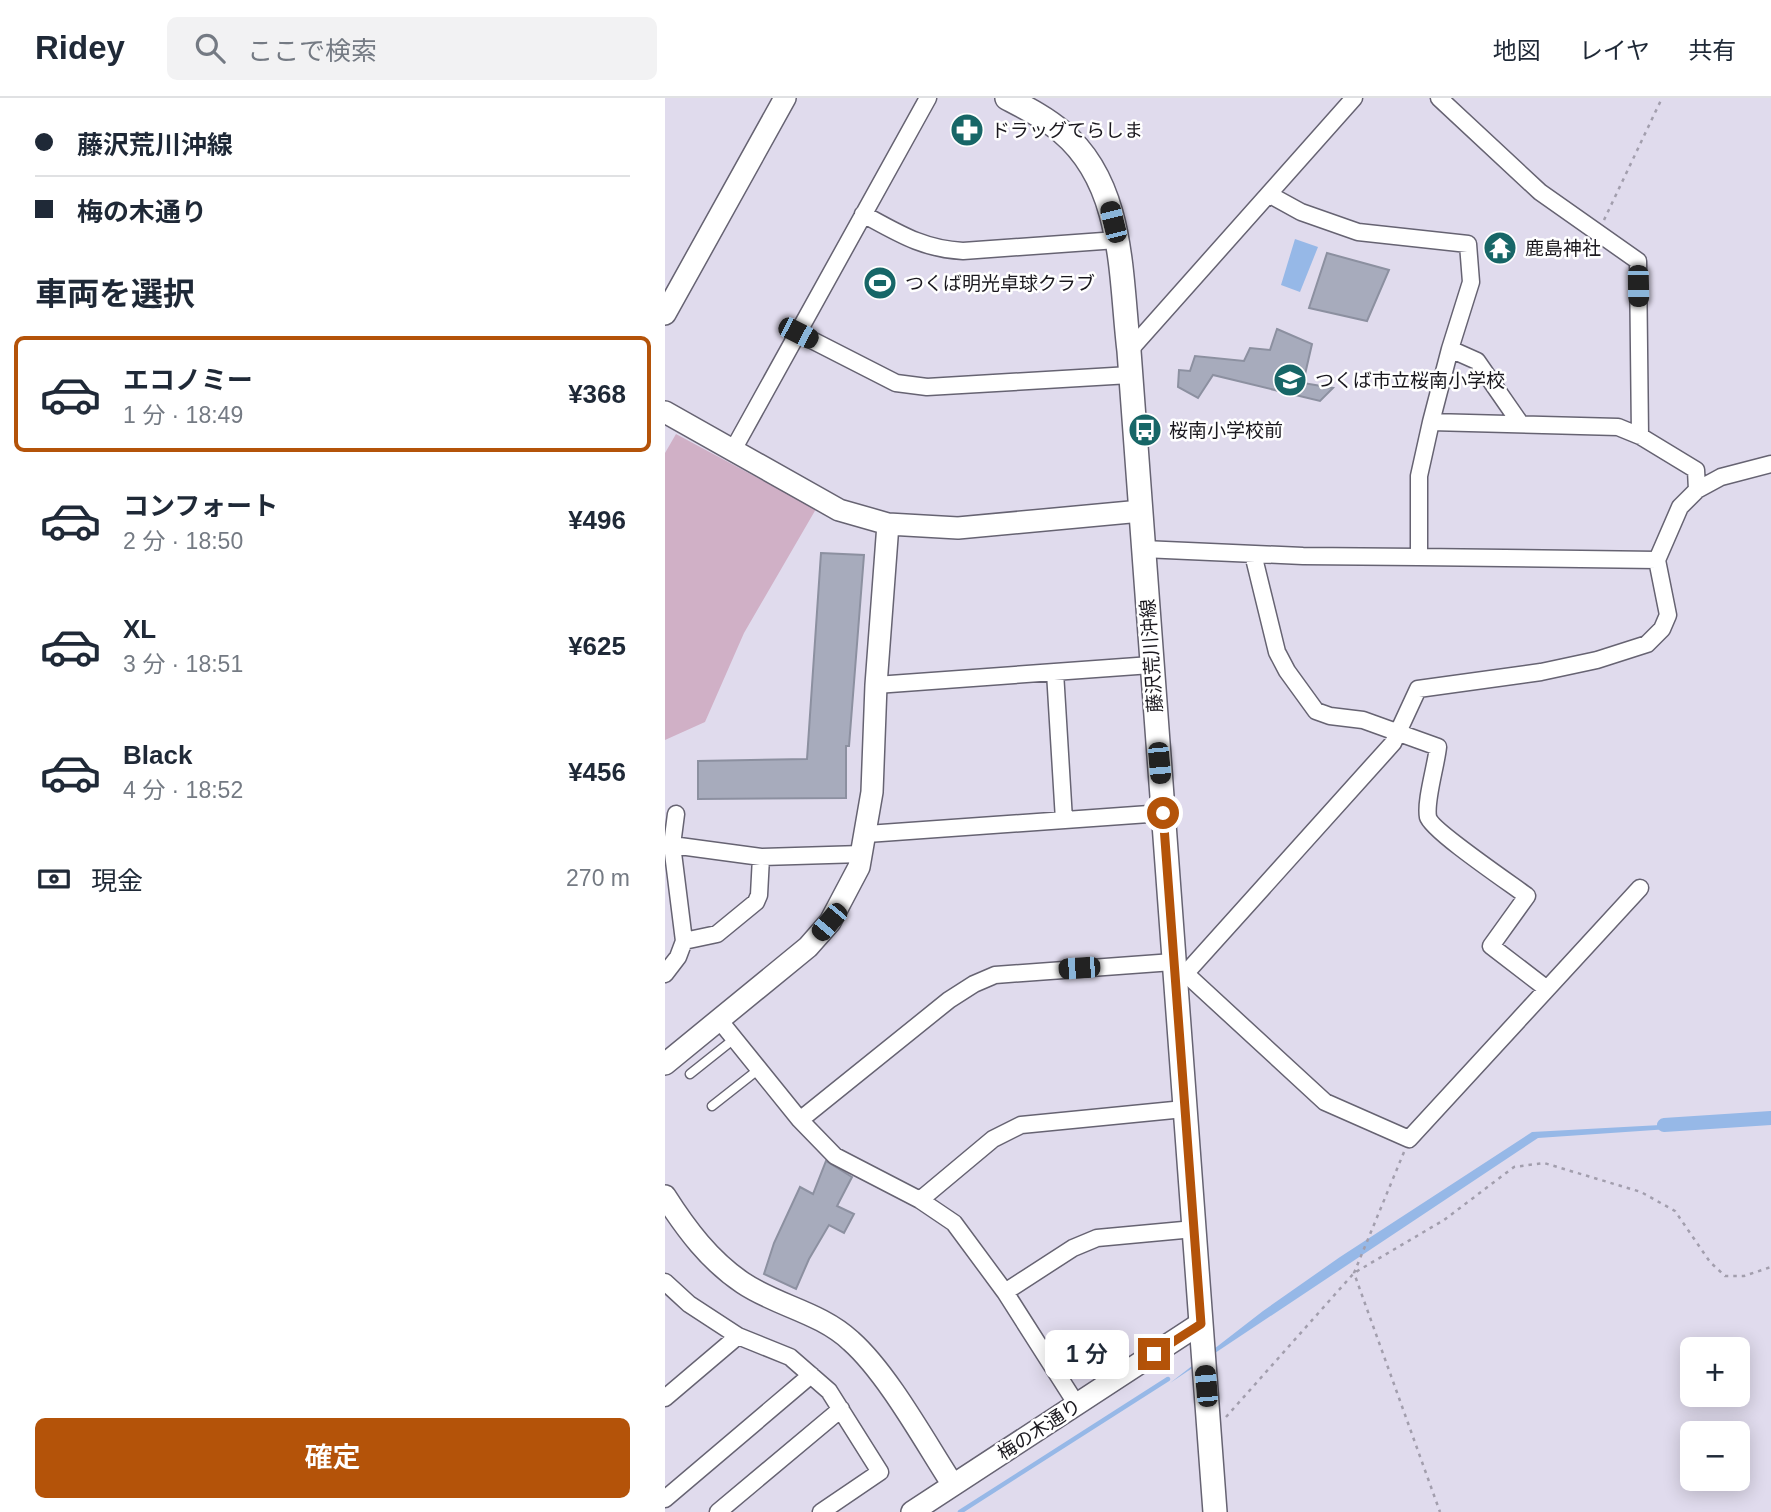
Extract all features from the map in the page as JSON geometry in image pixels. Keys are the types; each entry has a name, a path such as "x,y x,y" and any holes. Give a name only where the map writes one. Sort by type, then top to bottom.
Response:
{"main road":[{"name":"藤沢荒川沖線","path":"1007,98 1063,132 1081,153 1100,180 1117,240 1131,375 1163,813 1179,967 1185,1109 1215,1512"}],"street":[{"path":"665,314 785,98"},
{"path":"733,450 928,98"},
{"path":"1129,351 1355,98"},
{"path":"1439,98 1540,192 1638,261 1640,436"},
{"path":"1270,195 1301,212 1358,232 1468,244 1471,282 1450,349 1419,476 1419,557"},
{"path":"863,214 919,244 945,250 1117,240"},
{"path":"798,333 895,383 927,387 1131,375"},
{"path":"1450,349 1477,361 1520,423"},
{"path":"665,412 839,510 888,524 958,528 1140,511"},
{"path":"1431,422 1618,427 1640,436 1696,470 1697,490"},
{"path":"800,1120 949,1000 985,979 1020,972 1179,967 1394,743 1419,689 1541,672 1597,660 1647,644 1662,629 1668,615 1657,561 1680,507 1697,490 1721,477 1771,464"},
{"path":"665,1064 720,1021 815,939 846,896 864,844 872,792 876,685 888,524"},
{"path":"1143,549 1253,554 1657,561"},
{"path":"1253,554 1277,652 1316,711 1330,716 1363,720 1438,747 1434,780 1427,802 1429,821 1440,833 1466,849 1527,896 1492,946 1547,989"},
{"path":"876,685 1151,665"},
{"path":"1055,672 1064,820"},
{"path":"672,845 761,857 1064,820 1163,813"},
{"path":"665,974 678,957 684,941 672,845 676,814"},
{"path":"684,941 717,934 756,902 759,895 761,857"},
{"path":"1179,967 1325,1102 1409,1139 1640,888"},
{"path":"720,1021 800,1120 835,1156 920,1200 954,1223 1005,1292 1077,1405"},
{"path":"920,1200 993,1139 1021,1125 1185,1109"},
{"path":"665,1196 687,1230 744,1284 823,1320 852,1341 881,1376 953,1485"},
{"path":"1005,1292 1073,1248 1097,1238 1194,1229"},
{"path":"665,1282 689,1304 738,1336 790,1357 829,1391 880,1472 821,1512"},
{"name":"梅の木通り","path":"918,1511 953,1485 1201,1324"},
{"path":"665,1398 738,1336"},
{"path":"665,1499 811,1375"},
{"path":"718,1512 841,1409"}],"lane":[{"path":"690,1074 734,1039"},
{"path":"712,1107 759,1069"}],"path":[{"path":"1598,233 1662,98"},
{"path":"1409,1139 1354,1273 1440,1512"},
{"path":"1209,1428 1219,1424 1354,1273 1444,1220 1514,1167 1544,1163 1641,1192 1675,1211 1710,1262 1724,1276 1744,1276 1771,1267"}],"shaded area":[{"path":"676,434 816,509 744,633 705,722 665,740 665,453"}],"water":[{"path":"1295,239 1318,247 1300,292 1281,285"},
{"path":"1771,1119 1771,1122 1538,1138 1170,1383 1263,1311 1340,1257 1532,1132"}],"building":[{"path":"1327,253 1389,270 1367,321 1309,308"},
{"path":"1277,329 1312,344 1303,383 1333,388 1320,401 1213,375 1198,398 1178,387 1179,370 1190,371 1195,356 1244,361 1250,348 1270,350"},
{"path":"821,553 864,555 849,746 846,746 846,798 698,799 698,761 807,759"},
{"path":"826,1161 852,1177 837,1206 854,1214 844,1233 829,1225 809,1259 796,1289 764,1274 774,1243 800,1187 813,1194"}],"waterway":[{"path":"1664,1125 1771,1118"},
{"path":"960,1512 1168,1379"}],"place":[{"name":"ドラッグてらしま","path":"967,130"},
{"name":"鹿島神社","path":"1500,248"},
{"name":"つくば明光卓球クラブ","path":"880,283"},
{"name":"つくば市立桜南小学校","path":"1290,380"},
{"name":"桜南小学校前","path":"1145,430"}],"route":[{"path":"1154,1354 1201,1324 1163,813"}]}
